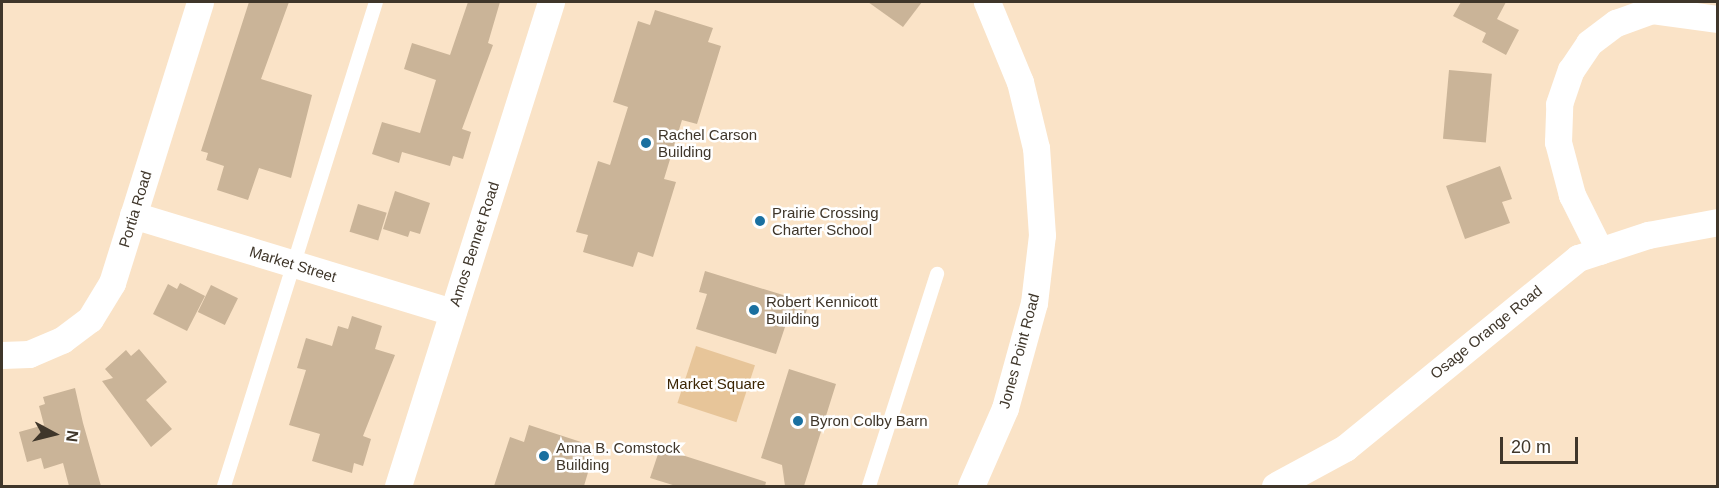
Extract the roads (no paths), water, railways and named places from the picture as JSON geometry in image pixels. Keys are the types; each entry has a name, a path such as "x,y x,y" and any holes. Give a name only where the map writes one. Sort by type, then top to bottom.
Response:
{"street":[{"name":"Portia Road","path":"2,355 29,354 62,340 90,319 112,283 200,2"},
{"name":"Amos Bennet Road","path":"398,486 551,2"},
{"name":"Jones Point Road","path":"978,485 1005,408 1031,314 1042,235 1036,148 1020,82 987,2"},
{"path":"1600,251 1572,195 1557,142 1559,104 1571,70 1598,36 1652,10 1718,19"},
{"name":"Market Street","path":"133,215 453,312"},
{"name":"Osage Orange Road","path":"1275,486 1345,448 1569,265 1600,251 1718,222"}],"lane":[{"path":"224,486 376,2"},
{"path":"869,486 937,274"}],"place":[{"name":"Rachel Carson Building","path":"646,143"},
{"name":"Prairie Crossing Charter School","path":"760,221"},
{"name":"Robert Kennicott Building","path":"754,310"},
{"name":"Byron Colby Barn","path":"798,421"},
{"name":"Anna B. Comstock Building","path":"544,456"}],"park label":[{"name":"Market Square","path":"716,384"}]}
